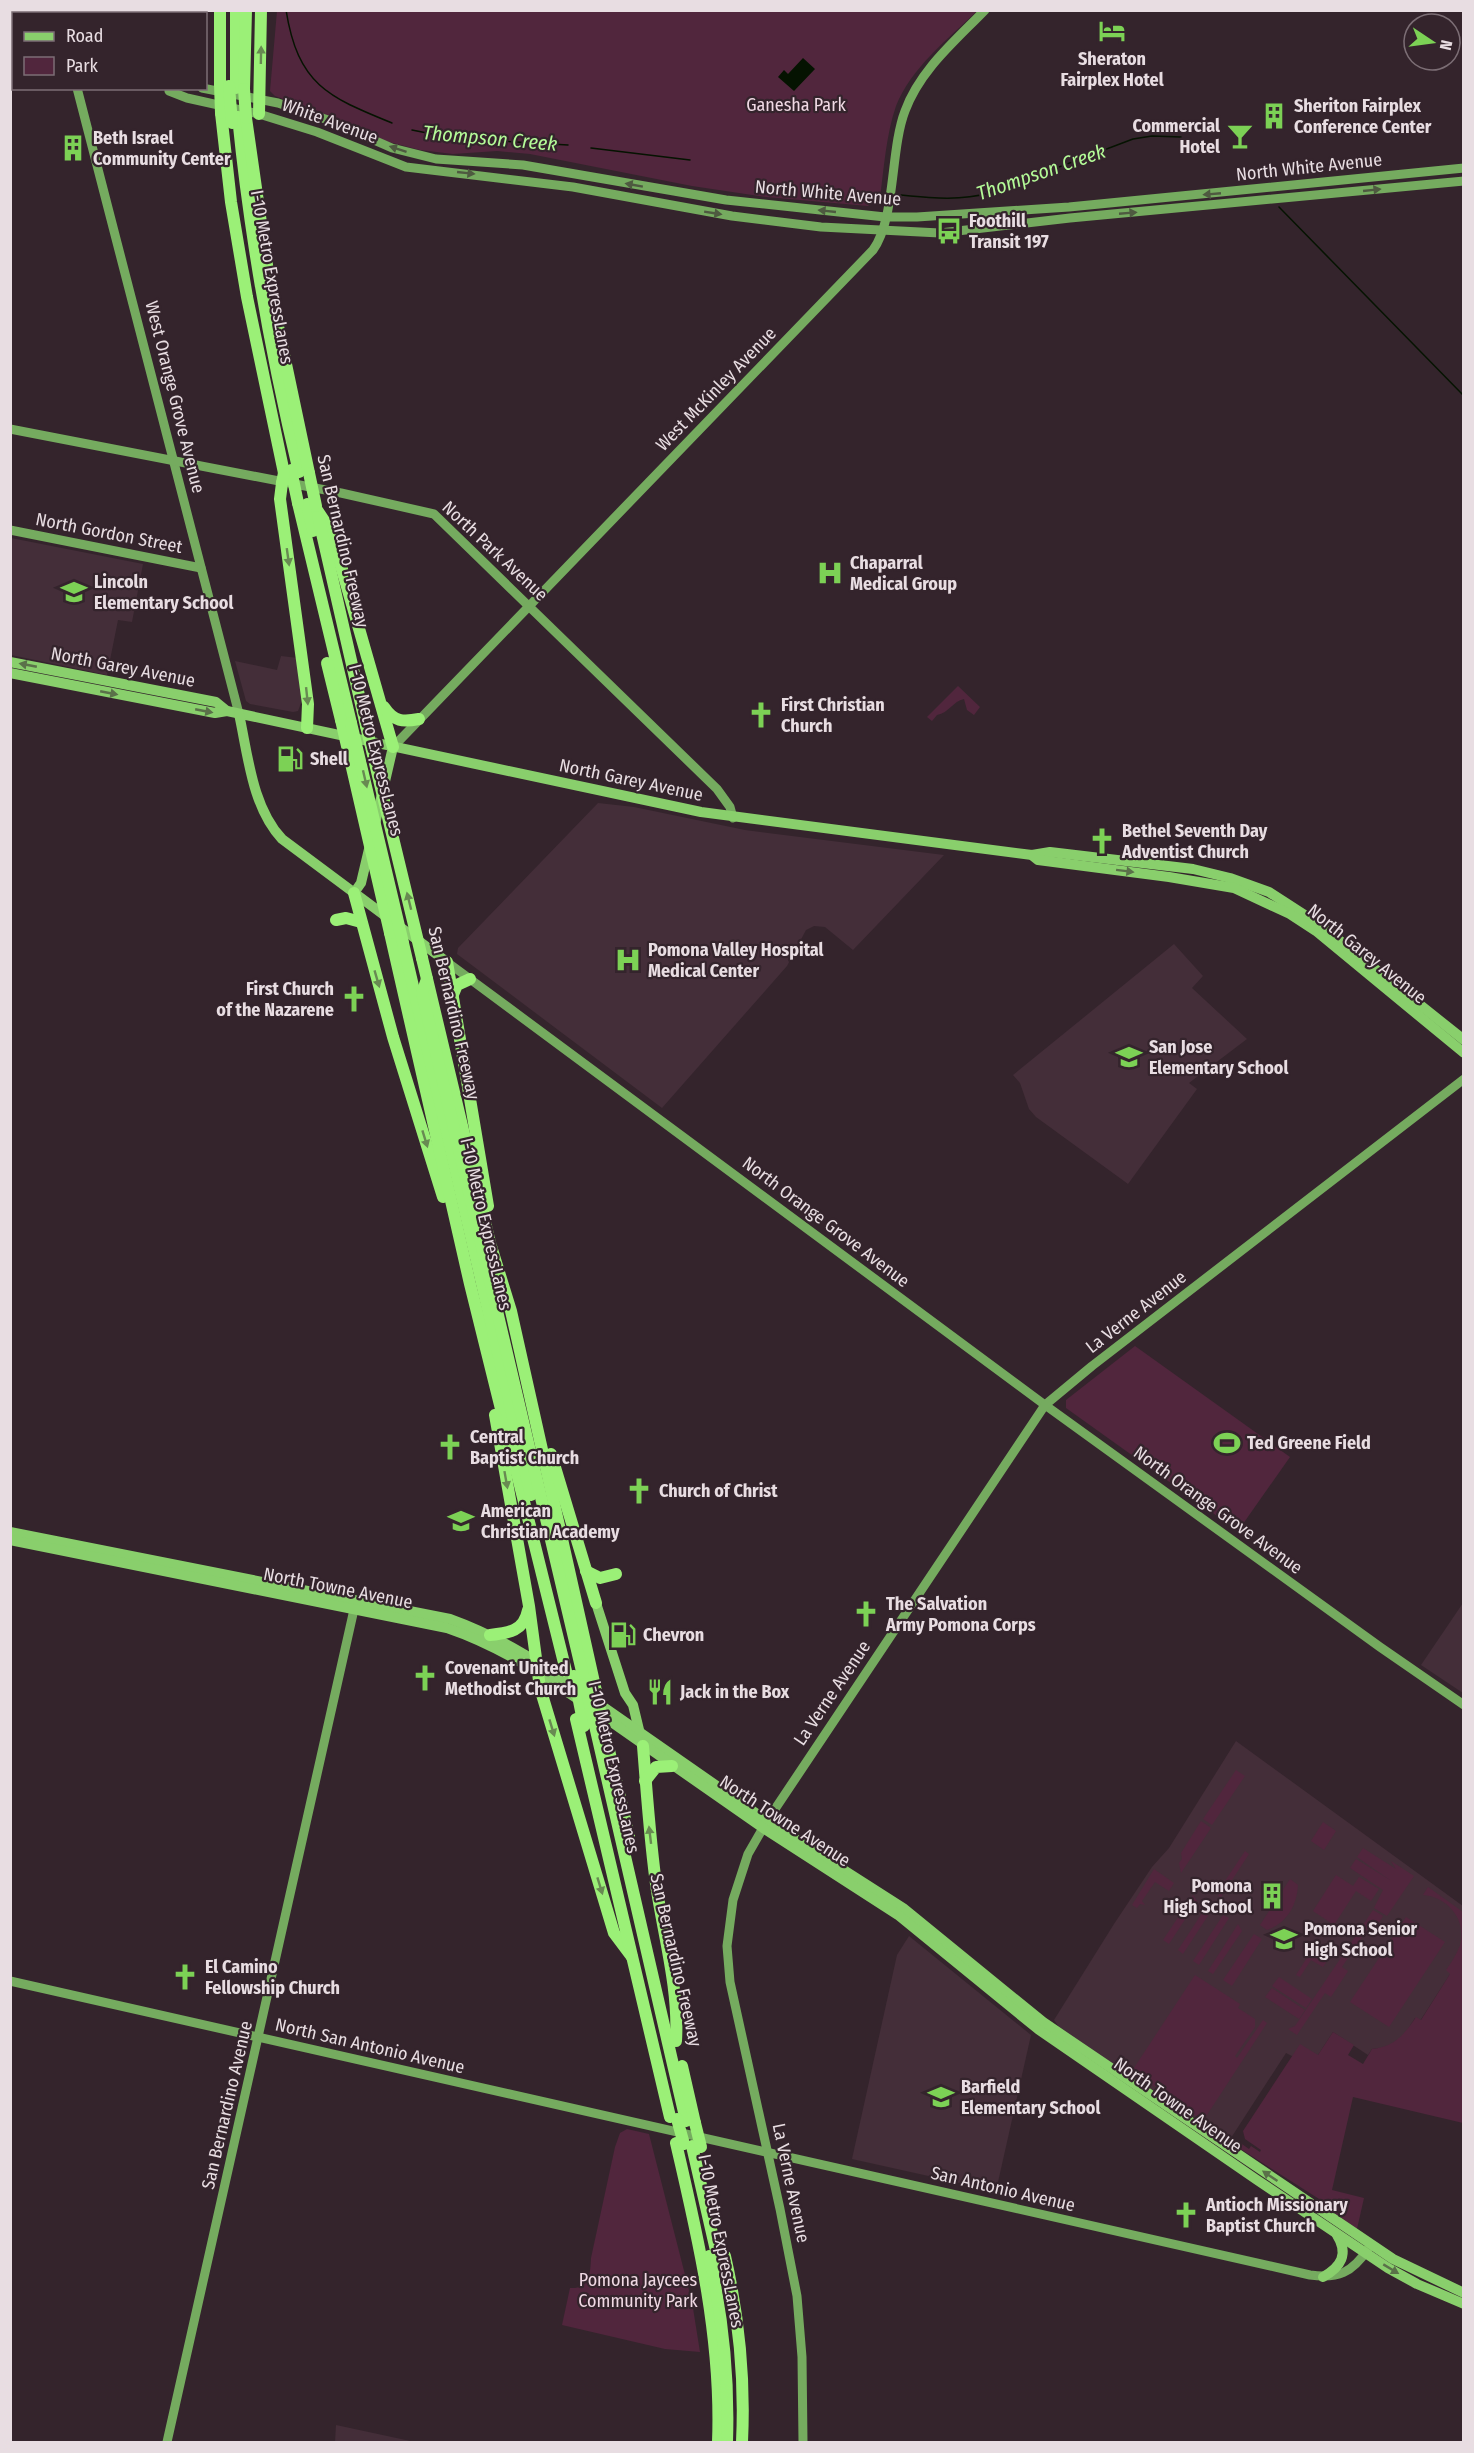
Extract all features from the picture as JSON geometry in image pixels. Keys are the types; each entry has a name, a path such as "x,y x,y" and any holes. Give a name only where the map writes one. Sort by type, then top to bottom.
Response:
{"highway":[{"name":"San Bernardino Freeway","path":"220,10 232,87 271,293 293,471"},
{"path":"228,10 232,87"},
{"path":"232,87 236,10"},
{"name":"San Bernardino Freeway","path":"246,10 232,87 221,113 231,202 246,297 301,504 390,933 470,1284 570,1673 599,1724 632,1957 732,2288 739,2340 742,2442"},
{"path":"259,114 261,10"},
{"name":"I-10 Metro ExpressLanes","path":"239,119 239,194 266,360 301,504 345,664 354,674"},
{"path":"293,471 301,504 309,704 307,728"},
{"path":"301,504 331,531 393,747"},
{"name":"San Bernardino Freeway","path":"354,674 490,1243 511,1311 590,1687 676,2041 682,2120 688,2145 715,2343 718,2442"},
{"path":"383,706 394,719 407,721 419,719"},
{"name":"I-10 Metro ExpressLanes","path":"346,721 403,944 570,1673"},
{"path":"354,893 393,1037 470,1284"},
{"path":"336,920 346,918 362,922"},
{"path":"447,962 488,1198 490,1243"},
{"name":"I-10 Metro ExpressLanes","path":"428,978 422,993 590,1687"},
{"path":"452,997 458,985 470,979"},
{"path":"511,1311 562,1496 596,1603"},
{"path":"479,1319 529,1606 540,1688 614,1933 632,1957"},
{"path":"586,1571 600,1578 616,1574"},
{"path":"490,1635 508,1633 522,1626 529,1606"},
{"name":"I-10 Metro ExpressLanes","path":"599,1724 682,2120"},
{"path":"642,1740 657,1889 678,2012 676,2041"},
{"path":"645,1781 656,1767 672,1766"},
{"name":"I-10 Metro ExpressLanes","path":"688,2145 722,2329 727,2442"},
{"name":"I-10 Metro ExpressLanes","path":"688,2145 717,2249 725,2296 732,2354 735,2442"}],"main road":[{"name":"West McKinley Avenue","path":"393,747 873,250 883,231 900,130 910,98 918,82 931,66 985,10"},
{"name":"North White Avenue","path":"207,89 278,103 328,120 399,150 436,159 523,165 728,201 885,217 1069,207 1464,168"},
{"name":"West Orange Grove Avenue","path":"78,90 239,714"},
{"name":"White Avenue","path":"169,90 187,98 259,114 317,132 388,160"},
{"name":"North White Avenue","path":"388,160 406,167 573,187 732,216 821,227 883,231 940,232 1464,181"},
{"name":"North Park Avenue","path":"10,429 351,495 434,514 717,789 730,807 733,818"},
{"name":"North Gordon Street","path":"10,530 201,568"},
{"name":"North Garey Avenue","path":"10,662 216,702 227,711 239,714 733,818 1032,855 1050,852 1152,864 1216,875 1269,892 1304,912 1464,1040"},
{"name":"North Garey Avenue","path":"10,673 215,714 227,711"},
{"name":"North Orange Grove Avenue","path":"239,714 262,808 269,824 282,839 1045,1405 1464,1705"},
{"path":"354,893 361,883 393,747"},
{"name":"North Garey Avenue","path":"1032,855 1038,860 1234,888 1290,914 1316,931 1464,1053"},
{"path":"1169,877 1172,870 1204,876 1216,875"},
{"name":"La Verne Avenue","path":"803,2442 802,2357 797,2296 734,2001 727,1946 731,1907 748,1854 765,1825 1045,1405 1464,1079"},
{"name":"North Towne Avenue","path":"10,1532 355,1603 447,1628 537,1666"},
{"name":"North Towne Avenue","path":"10,1540 450,1619 490,1635 537,1666 599,1724 642,1740 898,1915 1039,2030 1335,2232 1464,2293"},
{"name":"San Bernardino Avenue","path":"167,2442 355,1603"},
{"path":"596,1603 625,1693 633,1705 642,1740"},
{"path":"599,1724 625,1703 625,1693"},
{"name":"North Towne Avenue","path":"642,1740 672,1766 903,1908 1044,2022 1417,2284 1464,2304"},
{"name":"North San Antonio Avenue","path":"10,1981 616,2119"},
{"name":"San Antonio Avenue","path":"616,2119 1323,2277 1335,2277 1345,2273 1368,2249"},
{"path":"1323,2277 1333,2271 1343,2258 1344,2248 1335,2232"}],"shaded area":[{"path":"803,58 815,69 794,91 778,77 784,70 788,74"},
{"name":"Lincoln Elementary School","path":"11,538 143,564 132,622 118,620 107,675 11,655"},
{"path":"281,656 298,658 303,698 298,711 250,704 246,701 235,661 277,670"},
{"name":"Pomona Valley Hospital Medical Center","path":"598,803 634,807 745,830 944,855 853,950 825,927 814,926 806,930 787,966 662,1108 457,954 458,948"},
{"name":"San Jose Elementary School","path":"1174,944 1203,976 1192,988 1247,1039 1189,1083 1197,1089 1128,1184 1036,1117 1029,1109 1020,1083 1013,1075"},
{"path":"1463,1603 1463,1693 1421,1665"},
{"name":"Pomona Senior High School","path":"1236,1741 1463,1906 1463,1954 1420,2021 1415,2018 1405,2034 1395,2043 1383,2048 1372,2049 1368,2055 1333,2032 1318,2055 1292,2056 1286,2053 1229,2141 1059,2027 1054,2020 1152,1867 1169,1848"},
{"name":"Barfield Elementary School","path":"909,1936 1031,2035 996,2191 852,2159 897,1955"},
{"path":"336,2425 415,2442 335,2442"}],"green space":[{"name":"Ganesha Park","path":"277,11 977,11 931,55 903,92 896,106 890,128 880,198 868,206 766,197 692,186 530,154 497,151 453,154 420,150 385,141 319,112 275,96 270,91"},
{"path":"958,686 980,707 974,715 967,710 964,699 937,715 932,721 927,717"},
{"path":"1135,1346 1290,1457 1238,1531 1066,1408 1066,1400"},
{"path":"1236,1770 1245,1776 1212,1825 1203,1819"},
{"path":"1201,1821 1211,1828 1181,1873 1179,1863 1182,1859 1181,1853"},
{"path":"1323,1822 1336,1831 1324,1850 1311,1841"},
{"path":"1363,1848 1396,1869 1391,1861 1414,1876 1387,1916 1374,1908 1383,1890 1350,1868 1356,1859 1390,1880 1357,1857"},
{"path":"1245,1851 1249,1854 1221,1897 1218,1896 1223,1888 1221,1887"},
{"path":"1154,1869 1174,1883 1169,1891 1155,1882 1142,1901 1145,1905 1140,1904 1137,1908 1132,1905"},
{"path":"1336,1875 1353,1886 1359,1877 1379,1889 1371,1901 1356,1891 1334,1925 1313,1911"},
{"path":"1290,1879 1298,1885 1293,1906 1280,1923 1267,1930 1260,1925"},
{"path":"1428,1887 1463,1912 1463,2123 1353,2097 1332,2190 1364,2198 1357,2229 1327,2208 1327,2204 1236,2146 1239,2142 1249,2149 1251,2146 1260,2152 1261,2150 1245,2139 1243,2131 1300,2044 1318,2055 1333,2032 1354,2045 1348,2055 1363,2064 1372,2049 1386,2046 1398,2039 1416,2017 1421,2020 1450,1974 1446,1970 1457,1952 1461,1936 1461,1927 1454,1911 1440,1900 1423,1895"},
{"path":"1193,1895 1197,1901 1169,1944 1163,1940"},
{"path":"1208,1904 1213,1908 1183,1954 1178,1950"},
{"path":"1373,1910 1383,1916 1377,1926 1371,1923 1342,1967 1348,1971 1331,1997 1325,1993 1297,2035 1288,2029 1295,2026"},
{"path":"1223,1915 1229,1918 1199,1965 1193,1961"},
{"path":"1406,1917 1445,1942 1389,2027 1350,2002"},
{"path":"1238,1924 1242,1931 1213,1974 1208,1971"},
{"path":"1254,1934 1262,1939 1232,1986 1223,1980"},
{"path":"1315,1945 1331,1955 1323,1967 1311,1960 1300,1977 1296,1975"},
{"path":"1195,1975 1240,2004 1238,2008 1255,2019 1255,2027 1235,2056 1237,2058 1263,2020 1267,2023 1203,2121 1132,2071"},
{"path":"1279,1977 1312,1999 1306,2008 1272,1986"},
{"path":"1272,1988 1305,2010 1299,2019 1265,1997"},
{"name":"Pomona Jaycees Community Park","path":"627,2129 649,2134 692,2302 700,2352 665,2349 562,2325 570,2288 582,2286 588,2280 615,2147 620,2133"}],"waterway":[{"name":"Thompson Creek","path":"286,10 291,35 299,56 319,85 350,105 392,123"},
{"name":"Thompson Creek","path":"412,130 452,138 568,145"},
{"name":"Thompson Creek","path":"901,195 946,198 979,196 1133,139 1152,136 1181,137"},
{"name":"Thompson Creek","path":"591,148 690,160"},
{"name":"Thompson Creek","path":"1279,207 1464,396"}],"place":[{"name":"Sheraton Fairplex Hotel","path":"1112,31"},
{"name":"Sheriton Fairplex Conference Center","path":"1274,116"},
{"name":"Commercial Hotel","path":"1240,136"},
{"name":"Beth Israel Community Center","path":"73,148"},
{"name":"Foothill Transit 197","path":"949,231"},
{"name":"Chaparral Medical Group","path":"830,573"},
{"name":"Lincoln Elementary School","path":"74,592"},
{"name":"First Christian Church","path":"761,715"},
{"name":"Shell","path":"290,759"},
{"name":"Bethel Seventh Day Adventist Church","path":"1102,841"},
{"name":"Pomona Valley Hospital Medical Center","path":"628,960"},
{"name":"First Church of the Nazarene","path":"354,999"},
{"name":"San Jose Elementary School","path":"1129,1057"},
{"name":"Ted Greene Field","path":"1227,1443"},
{"name":"Central Baptist Church","path":"450,1447"},
{"name":"Church of Christ","path":"639,1491"},
{"name":"American Christian Academy","path":"461,1521"},
{"name":"The Salvation Army Pomona Corps","path":"866,1614"},
{"name":"Chevron","path":"623,1635"},
{"name":"Covenant United Methodist Church","path":"425,1678"},
{"name":"Jack in the Box","path":"660,1692"},
{"name":"Pomona High School","path":"1272,1896"},
{"name":"Pomona Senior High School","path":"1284,1939"},
{"name":"El Camino Fellowship Church","path":"185,1977"},
{"name":"Barfield Elementary School","path":"941,2097"},
{"name":"Antioch Missionary Baptist Church","path":"1186,2215"}]}
